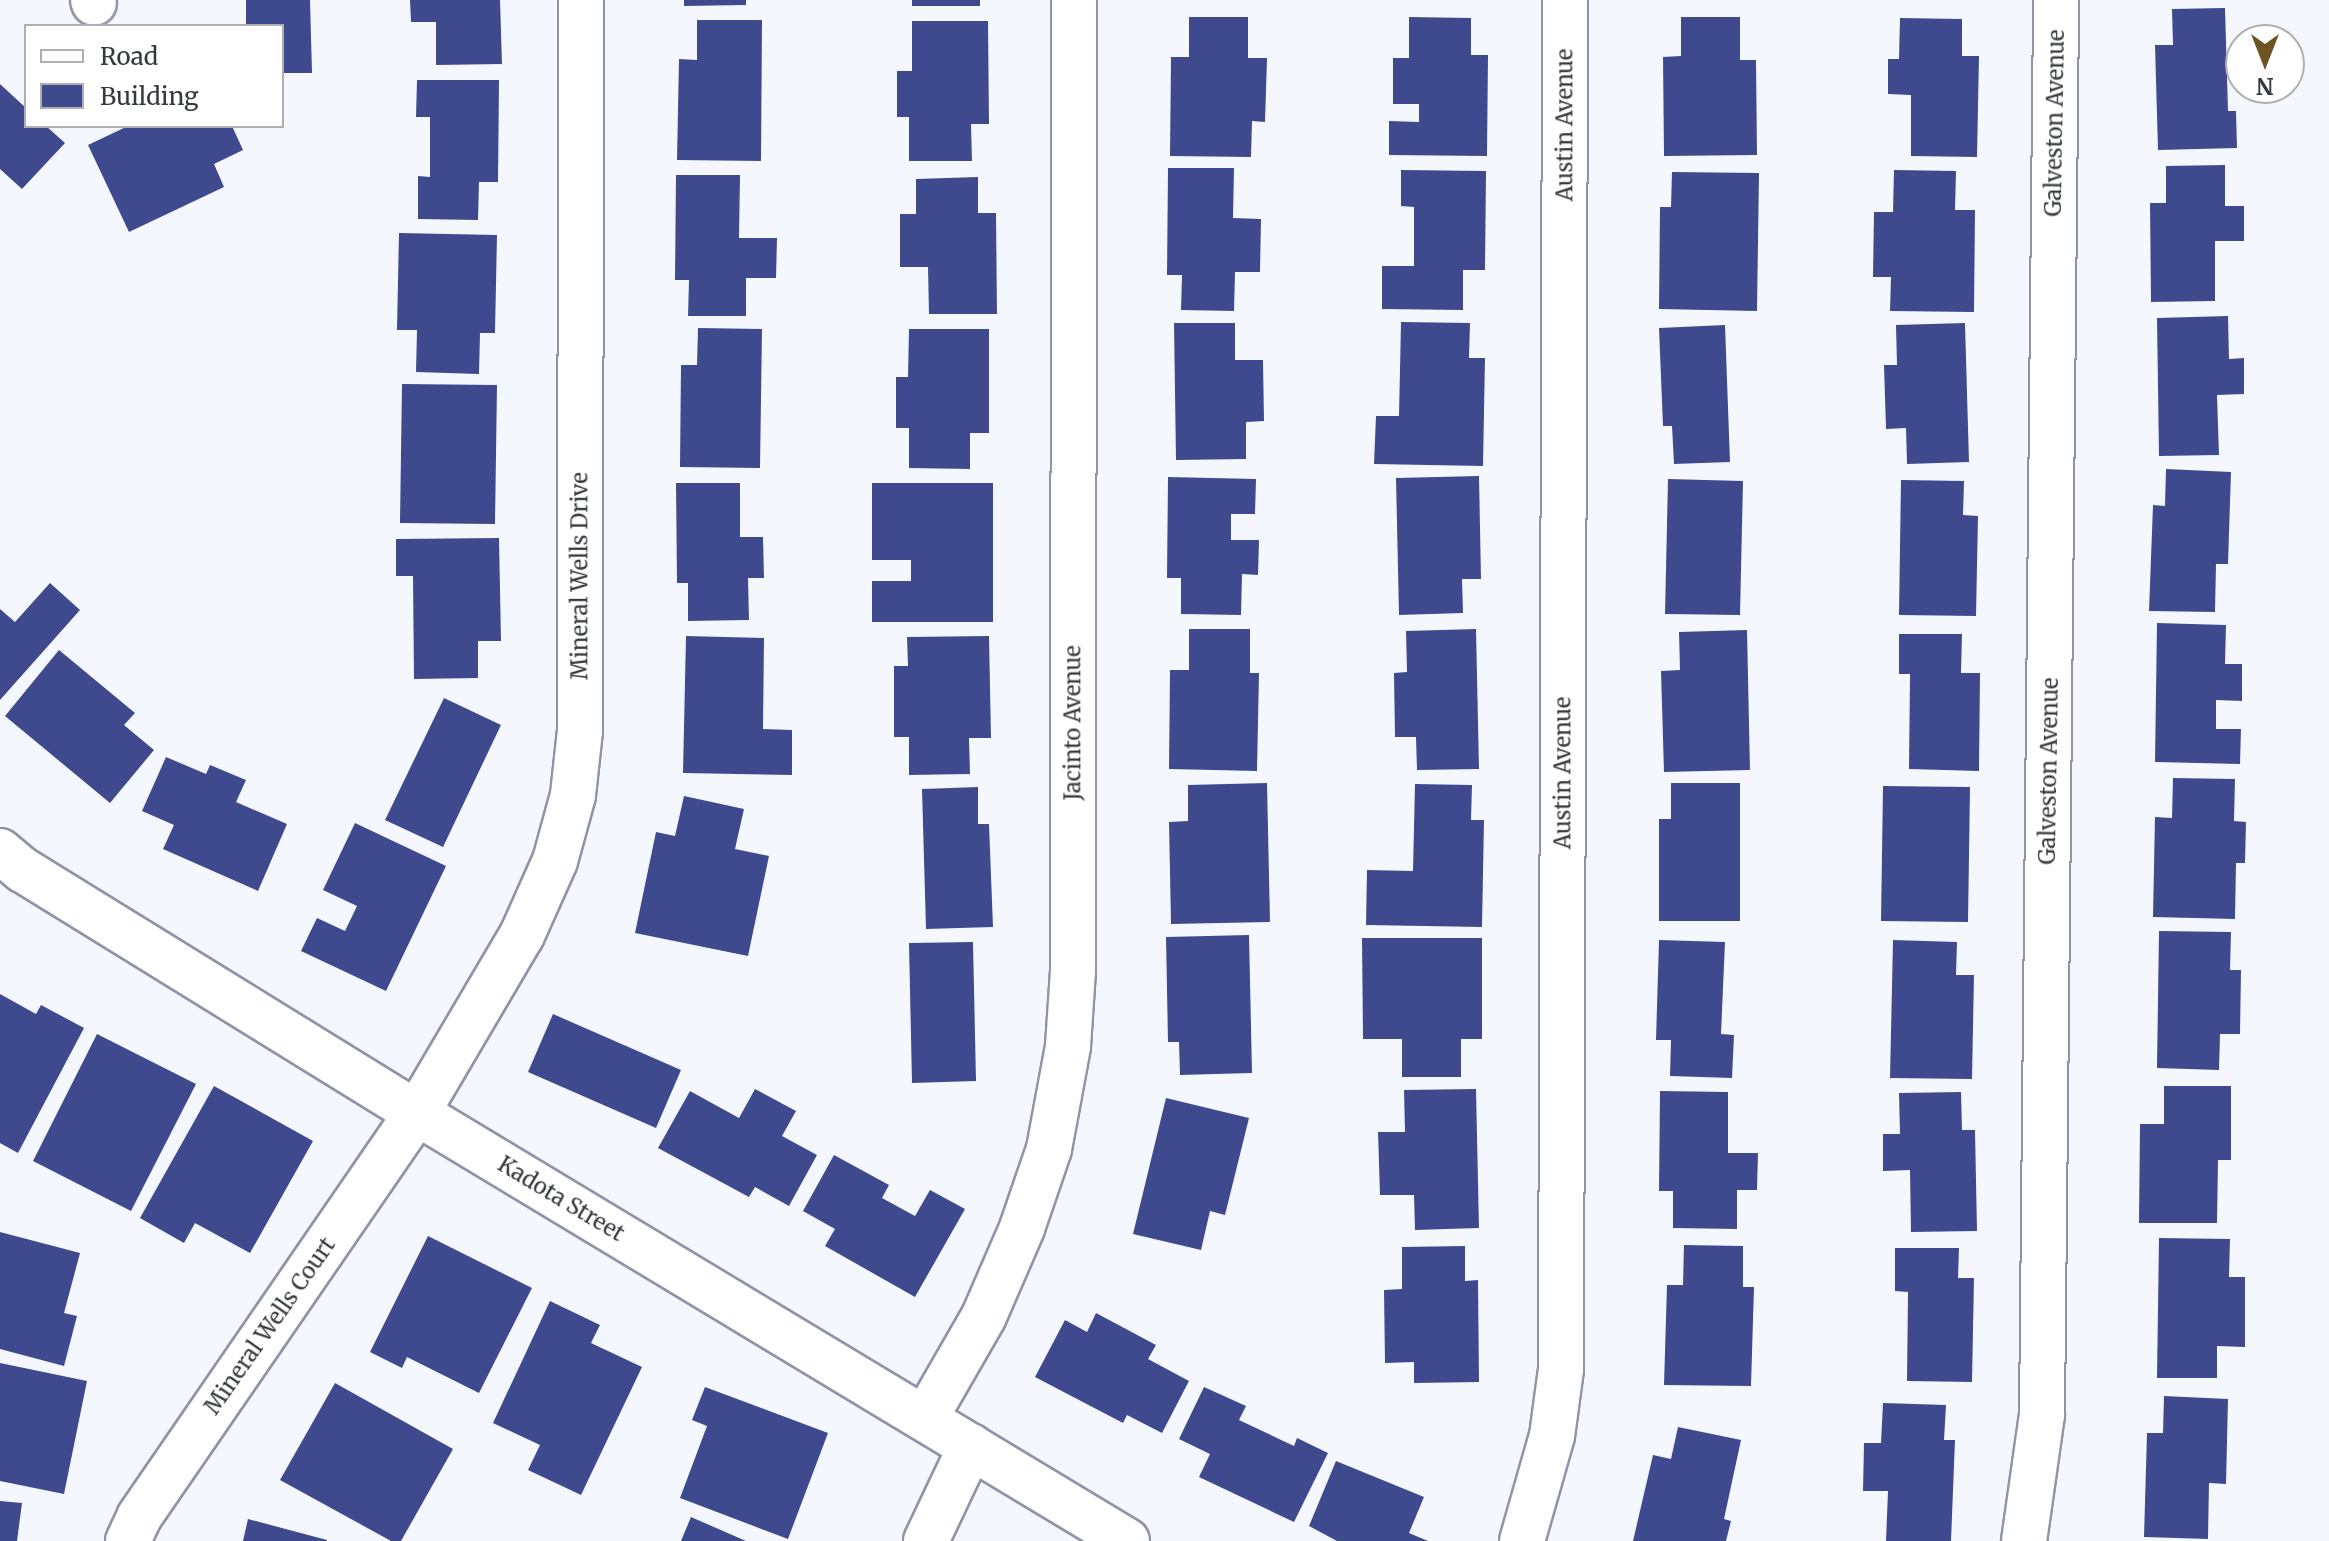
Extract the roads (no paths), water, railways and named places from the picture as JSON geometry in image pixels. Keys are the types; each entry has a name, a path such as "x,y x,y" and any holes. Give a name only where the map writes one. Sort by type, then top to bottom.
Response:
{"street":[{"name":"Mineral Wells Drive","path":"417,1113 522,935 555,861 573,795 580,716 581,0"},
{"name":"Jacinto Avenue","path":"926,1417 984,1316 1022,1228 1049,1149 1068,1046 1073,970 1074,0"},
{"name":"Austin Avenue","path":"1522,1541 1552,1436 1561,1369 1565,0"},
{"name":"Galveston Avenue","path":"2024,1541 2042,1415 2056,0"},
{"name":"Kadota Street","path":"0,851 417,1113 926,1417 1127,1541"},
{"name":"Mineral Wells Court","path":"128,1541 139,1517 417,1113"},
{"path":"926,1541 971,1446"}]}
